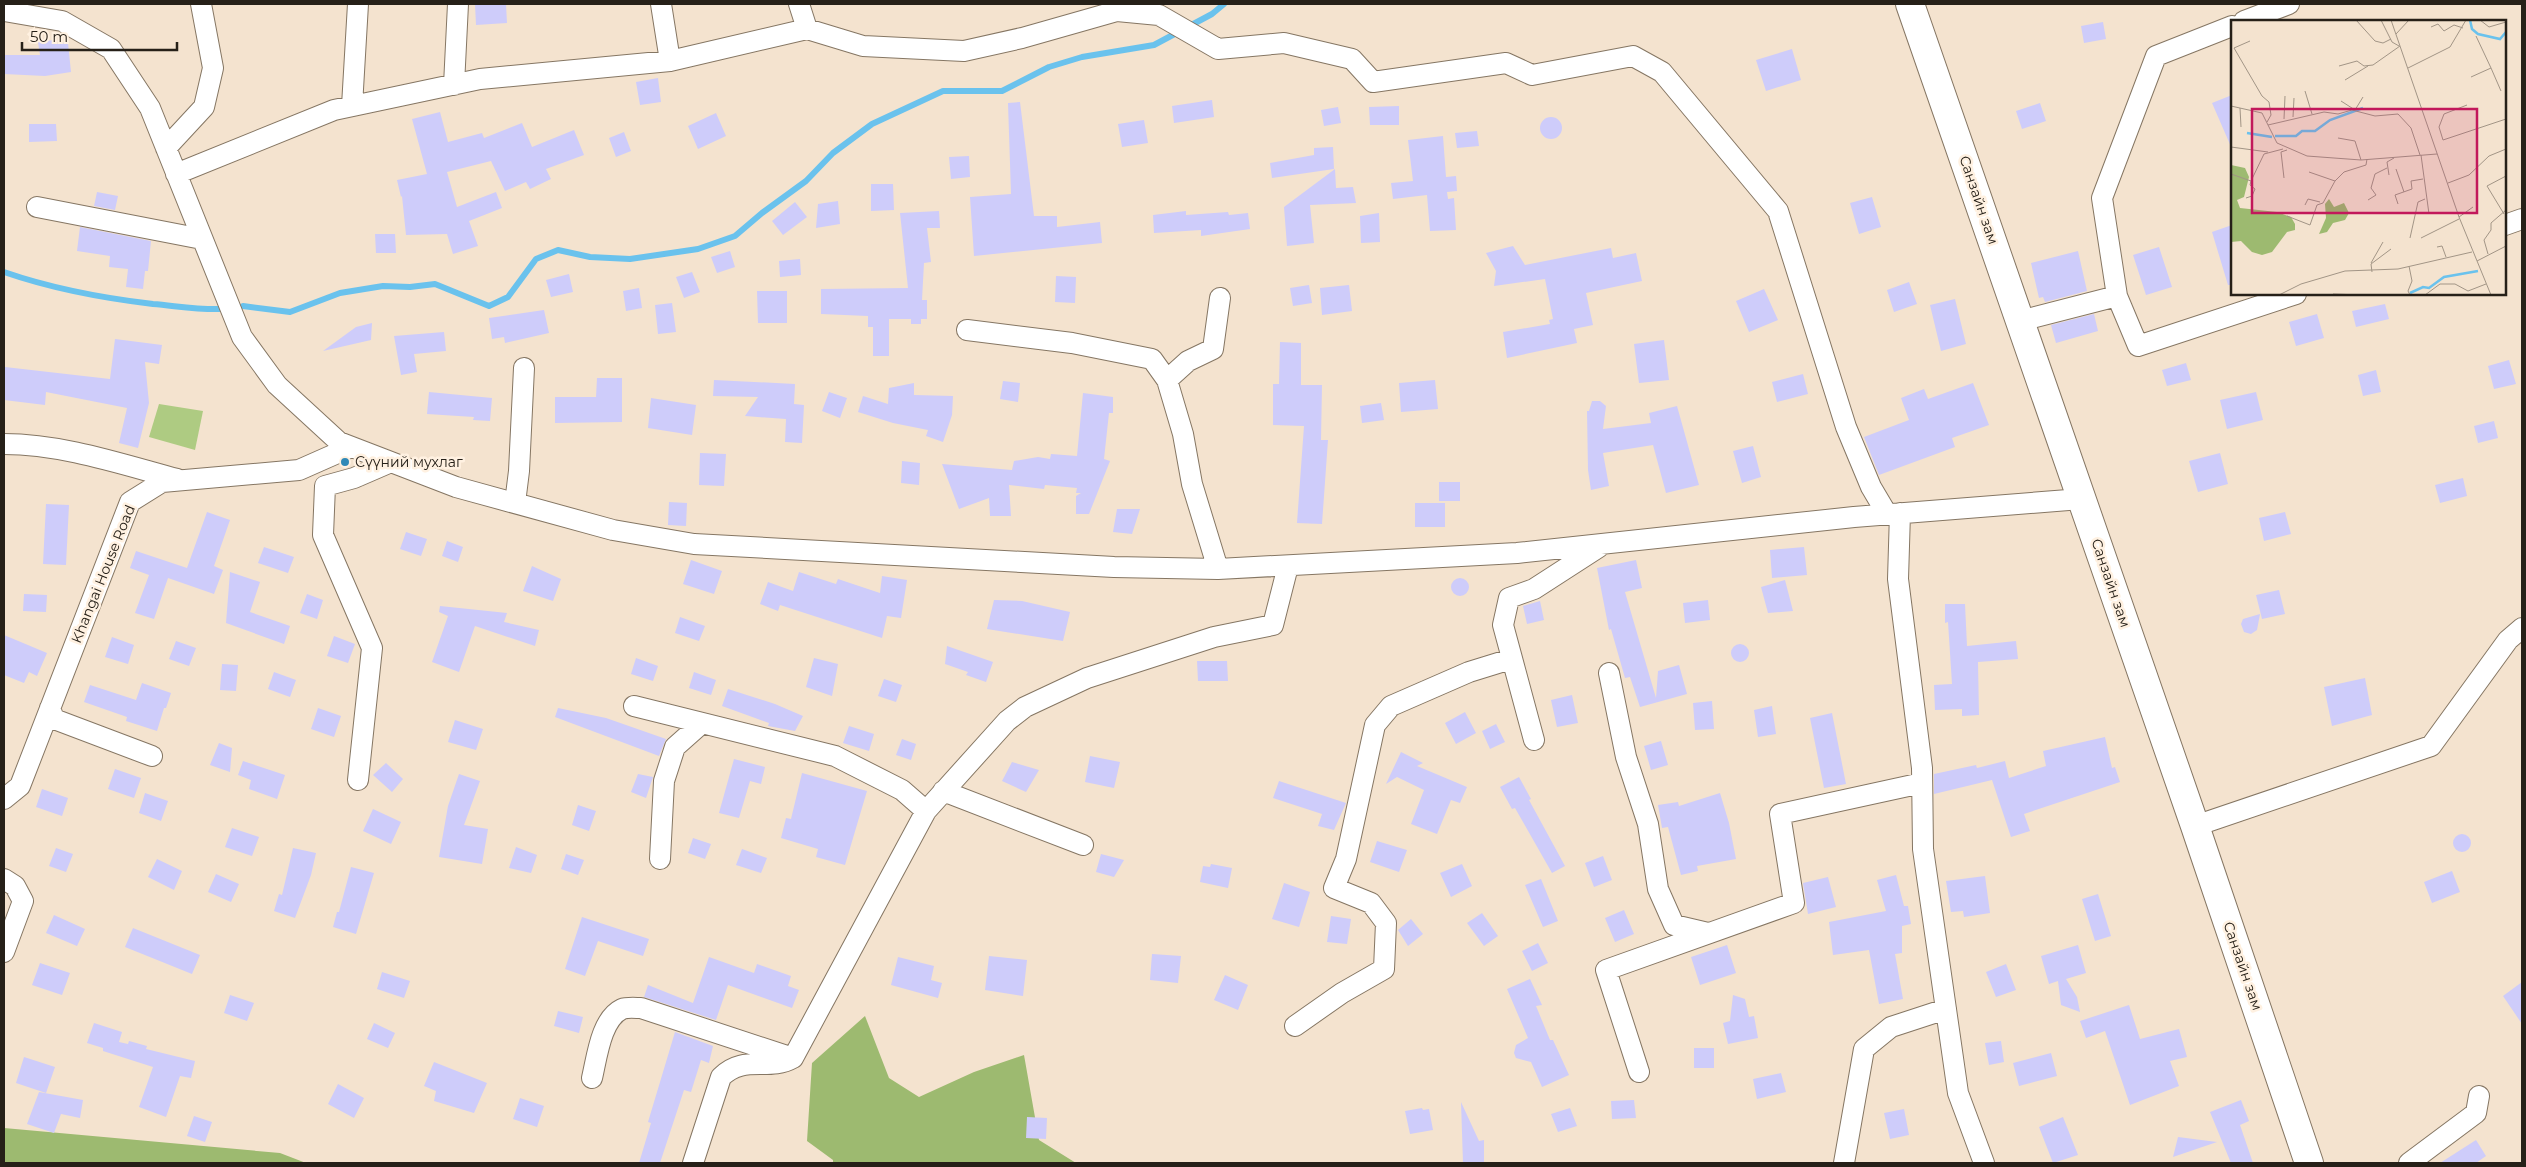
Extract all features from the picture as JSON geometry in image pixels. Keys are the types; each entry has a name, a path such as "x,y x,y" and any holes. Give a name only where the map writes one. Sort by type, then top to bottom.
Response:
{"main road":[{"name":"Санзайн зам","path":"1910,4 2195,826 2309,1163"}],"street":[{"path":"166,148 204,107 214,68 201,4"},
{"path":"352,106 358,4"},
{"path":"454,84 458,4"},
{"path":"661,4 670,61"},
{"path":"799,4 807,29"},
{"path":"2247,20 2289,4"},
{"path":"176,174 334,110 480,79 670,61 807,29 863,46 964,51 1022,38 1117,11 1155,8 1218,49 1284,43 1352,60 1372,82 1506,62 1532,75 1633,56 1662,72 1778,211 1846,427 1871,487 1894,513 1898,579 1922,768 1923,849 1958,1093 1984,1163"},
{"path":"4,11 62,21 111,50 150,108 242,337 277,385 339,442 456,487 613,530 694,544 1114,567 1218,569 1517,554 1894,513 2082,500"},
{"path":"2231,26 2156,56 2102,198 2116,296 2138,346 2293,295"},
{"path":"37,207 202,238"},
{"path":"2506,225 2522,219"},
{"path":"2020,321 2116,296"},
{"path":"1167,380 1188,361 1213,349 1220,298"},
{"path":"967,330 1072,343 1152,359 1167,380 1183,434 1192,484 1218,569"},
{"path":"515,503 519,471 524,368"},
{"path":"4,444 20,444 90,456 181,481"},
{"name":"Khangai House Road","path":"4,799 20,786 130,502 162,482 299,470 351,446"},
{"path":"358,780 372,648 323,535 325,486 354,478 391,462"},
{"path":"1534,740 1503,625 1508,598 1534,589 1604,544"},
{"path":"693,1163 721,1077 731,1068 746,1064 783,1064 793,1058 926,811 1007,721 1025,707 1087,678 1214,637 1273,625 1288,566"},
{"path":"2195,826 2431,746 2508,640 2522,628"},
{"path":"1295,1026 1342,993 1384,969 1386,923 1371,903 1334,888 1346,859 1375,725 1391,706 1469,672 1511,659"},
{"path":"1609,673 1626,757 1648,824 1658,889 1674,925 1708,933"},
{"path":"634,706 835,756 902,790 926,811"},
{"path":"50,708 54,719 152,756"},
{"path":"660,859 664,781 675,747 702,723"},
{"path":"1639,1072 1606,970 1794,903 1780,814 1922,783"},
{"path":"943,791 1083,845"},
{"path":"4,879 15,886 24,901 4,952"},
{"path":"592,1078 611,1016 624,1008 641,1008 793,1058"},
{"path":"1844,1163 1864,1049 1892,1027 1946,1009"},
{"path":"2409,1163 2476,1113 2479,1096"}],"green space":[{"path":"159,404 203,411 195,450 149,437"},
{"path":"865,1016 889,1078 919,1097 974,1072 1024,1055 1039,1140 1076,1163 833,1163 833,1160 807,1141 812,1063"},
{"path":"4,1128 280,1153 306,1163 4,1163"}],"building":[{"path":"475,4 506,4 507,23 476,25"},
{"path":"2103,22 2106,39 2084,43 2081,26"},
{"path":"54,40 55,44 68,43 71,72 45,76 4,74 4,55 40,55 38,42"},
{"path":"1792,49 1801,80 1766,91 1756,60"},
{"path":"658,78 661,102 640,105 636,82"},
{"path":"2231,95 2231,147 2212,103"},
{"path":"1212,100 1214,117 1174,123 1172,106"},
{"path":"1020,102 1034,216 1057,216 1057,227 1100,222 1102,243 974,256 970,197 1011,194 1008,103"},
{"path":"2040,103 2046,121 2022,129 2016,111"},
{"path":"1399,106 1399,125 1370,125 1369,107"},
{"path":"1338,107 1341,123 1324,126 1321,110"},
{"path":"440,112 448,142 482,133 484,138 522,123 532,147 574,130 584,155 546,169 551,179 530,189 526,182 505,191 491,161 447,172 457,207 496,192 502,208 469,221 478,246 453,254 447,234 406,235 402,196 397,180 427,174 412,119"},
{"path":"716,113 726,136 698,149 688,126"},
{"path":"1551,117 1559,120 1562,128 1559,136 1551,139 1543,136 1540,128 1543,120"},
{"path":"1144,120 1148,143 1122,147 1118,124"},
{"path":"29,124 56,124 57,141 29,142"},
{"path":"1477,131 1479,146 1457,148 1455,133"},
{"path":"624,132 631,151 616,157 609,138"},
{"path":"1443,136 1446,177 1456,176 1457,191 1447,192 1448,199 1454,198 1456,230 1430,231 1427,195 1393,199 1391,183 1413,181 1408,140"},
{"path":"1333,147 1334,169 1272,178 1270,163 1314,155 1314,148"},
{"path":"969,156 970,177 951,179 949,157"},
{"path":"1335,169 1336,188 1353,187 1356,203 1310,205 1314,243 1287,246 1284,207"},
{"path":"871,184 893,184 894,210 871,211"},
{"path":"97,192 118,196 115,210 94,206"},
{"path":"1872,197 1881,227 1859,234 1850,203"},
{"path":"838,201 840,224 816,228 818,204"},
{"path":"795,202 807,217 783,235 772,221"},
{"path":"939,211 940,228 927,228 931,262 924,263 922,300 927,300 927,319 921,319 921,324 911,324 911,319 889,319 889,356 873,356 873,327 868,327 868,316 821,314 821,289 908,288 900,213"},
{"path":"1186,211 1186,215 1228,212 1229,215 1248,213 1250,229 1201,236 1201,230 1154,233 1153,215"},
{"path":"1379,213 1380,242 1361,243 1360,216"},
{"path":"2231,225 2231,285 2228,285 2212,232"},
{"path":"80,227 151,241 148,271 145,271 143,289 126,287 128,269 109,267 110,256 77,251"},
{"path":"375,234 395,234 396,253 376,253"},
{"path":"1513,246 1525,265 1611,248 1613,258 1636,253 1642,281 1586,293 1593,325 1574,329 1577,343 1507,358 1503,332 1550,324 1549,320 1553,319 1545,279 1494,286 1496,271 1486,253"},
{"path":"2159,247 2172,287 2146,295 2133,255"},
{"path":"730,251 735,267 717,273 711,257"},
{"path":"2078,251 2087,291 2045,302 2043,297 2039,298 2031,263"},
{"path":"800,259 801,275 780,277 779,261"},
{"path":"692,272 700,292 684,298 676,277"},
{"path":"569,274 573,292 551,297 546,280"},
{"path":"1056,276 1076,277 1075,303 1055,302"},
{"path":"1909,282 1917,304 1894,312 1887,290"},
{"path":"1309,285 1312,303 1293,306 1290,288"},
{"path":"1349,285 1352,311 1322,315 1320,288"},
{"path":"639,288 642,308 626,311 623,291"},
{"path":"1764,289 1778,320 1749,332 1736,301"},
{"path":"757,291 787,291 787,323 758,323"},
{"path":"1955,299 1966,344 1941,351 1930,305"},
{"path":"672,303 676,332 658,334 655,305"},
{"path":"2385,304 2389,319 2356,327 2352,311"},
{"path":"544,310 549,333 505,343 504,337 492,339 489,318"},
{"path":"2094,314 2098,331 2056,343 2051,325"},
{"path":"2317,314 2324,338 2296,346 2289,322"},
{"path":"372,323 371,340 323,351 356,327"},
{"path":"444,332 446,351 414,354 417,372 401,375 394,336"},
{"path":"115,339 162,345 159,364 145,362 149,403 138,448 119,443 127,408 46,392 45,405 4,400 5,367 110,379"},
{"path":"1664,340 1669,380 1639,383 1634,344"},
{"path":"1280,342 1301,343 1301,385 1322,385 1321,440 1328,440 1322,524 1297,523 1304,426 1273,425 1273,384 1279,384"},
{"path":"2509,360 2516,384 2494,389 2488,366"},
{"path":"2186,363 2191,380 2167,386 2162,370"},
{"path":"2376,370 2381,392 2363,396 2358,375"},
{"path":"1803,374 1808,394 1777,402 1772,382"},
{"path":"597,378 622,378 622,422 555,423 555,397 596,397"},
{"path":"714,380 795,384 794,404 804,405 802,443 785,442 786,419 745,416 758,397 713,396"},
{"path":"1435,380 1438,409 1401,412 1399,383"},
{"path":"1003,381 1020,383 1018,402 1000,399"},
{"path":"914,383 914,395 953,396 952,415 943,442 926,436 928,430 893,423 858,412 863,396 888,404 889,388"},
{"path":"1973,383 1989,425 1952,438 1955,447 1879,475 1864,437 1909,420 1901,398 1924,389 1928,399"},
{"path":"429,392 492,398 490,421 473,420 474,417 427,414"},
{"path":"829,392 847,398 840,418 822,411"},
{"path":"2256,392 2263,420 2227,429 2220,400"},
{"path":"1083,393 1113,397 1113,413 1109,413 1104,459 1110,461 1089,514 1076,514 1076,496 1081,493 1076,493 1077,488 1045,485 1044,489 1009,485 1011,516 990,516 989,498 959,509 942,464 1012,470 1014,461 1038,457 1050,459 1051,454 1077,456"},
{"path":"651,398 696,405 692,435 648,428"},
{"path":"1592,401 1600,401 1606,406 1603,429 1651,423 1649,413 1677,406 1699,485 1666,493 1653,445 1603,453 1609,486 1591,490 1588,470 1587,411 1589,411"},
{"path":"1381,403 1384,420 1362,423 1360,406"},
{"path":"2494,421 2498,438 2478,443 2474,426"},
{"path":"1753,446 1761,477 1742,483 1733,451"},
{"path":"700,453 726,454 724,486 699,485"},
{"path":"2220,453 2228,484 2198,492 2189,461"},
{"path":"902,461 920,463 919,485 901,483"},
{"path":"2463,478 2467,496 2440,503 2435,485"},
{"path":"1439,482 1460,482 1460,501 1439,501"},
{"path":"669,502 687,503 686,526 668,525"},
{"path":"1415,503 1445,503 1445,527 1415,527"},
{"path":"46,504 69,505 66,565 43,564"},
{"path":"1117,509 1140,509 1132,534 1113,532"},
{"path":"207,512 230,520 214,566 223,570 214,594 168,578 154,619 135,613 149,575 130,568 136,551 187,568"},
{"path":"2285,512 2291,534 2264,541 2259,518"},
{"path":"406,532 427,539 421,556 400,549"},
{"path":"447,541 463,547 458,562 442,556"},
{"path":"264,547 294,557 288,573 258,563"},
{"path":"1804,547 1807,575 1772,578 1770,550"},
{"path":"691,560 722,571 714,594 683,584"},
{"path":"1636,560 1642,588 1625,592 1656,698 1658,671 1679,665 1687,694 1640,707 1630,677 1625,678 1611,629 1609,630 1597,568"},
{"path":"532,566 561,579 553,601 523,591"},
{"path":"230,572 260,582 250,612 290,626 284,644 226,623"},
{"path":"799,572 836,584 838,579 880,593 882,576 907,580 901,618 887,616 882,638 780,605 778,611 760,604 768,582 793,591"},
{"path":"1460,578 1466,581 1469,587 1466,593 1460,596 1454,593 1451,587 1454,581"},
{"path":"1785,580 1793,611 1768,613 1761,587"},
{"path":"2279,590 2285,614 2262,619 2256,595"},
{"path":"24,594 47,595 46,612 23,611"},
{"path":"307,594 323,600 317,619 300,613"},
{"path":"994,600 1022,601 1070,612 1063,641 987,629"},
{"path":"1708,600 1710,620 1685,623 1683,603"},
{"path":"1540,601 1544,620 1527,624 1523,606"},
{"path":"1945,604 1965,604 1967,646 2016,641 2018,659 1978,662 1979,715 1962,716 1962,709 1935,710 1934,685 1952,684 1948,622 1945,623"},
{"path":"440,606 507,613 504,622 539,630 535,646 475,626 459,672 432,662 448,616 439,612"},
{"path":"2260,614 2257,630 2251,634 2244,632 2241,624 2243,619"},
{"path":"680,617 705,626 699,641 675,633"},
{"path":"4,635 47,653 37,676 29,672 24,683 4,675"},
{"path":"334,636 355,644 348,663 327,656"},
{"path":"112,637 134,645 128,664 105,657"},
{"path":"176,641 196,648 189,666 169,659"},
{"path":"1740,644 1746,647 1749,653 1746,659 1740,662 1734,659 1731,653 1734,647"},
{"path":"947,646 993,662 986,682 966,675 968,672 945,664"},
{"path":"636,658 658,666 653,681 631,674"},
{"path":"814,658 838,664 832,696 806,687"},
{"path":"1197,661 1227,661 1228,681 1198,681"},
{"path":"222,664 238,665 236,691 220,690"},
{"path":"274,672 296,680 290,697 268,689"},
{"path":"694,672 716,680 711,695 689,688"},
{"path":"2365,678 2372,715 2332,726 2324,687"},
{"path":"884,679 902,685 896,702 878,696"},
{"path":"142,683 171,693 157,731 126,721 127,717 84,702 90,685 136,700"},
{"path":"728,689 775,704 803,716 795,731 768,726 769,723 722,706"},
{"path":"1572,695 1578,723 1557,727 1551,700"},
{"path":"1712,701 1714,729 1695,730 1693,703"},
{"path":"1772,706 1776,734 1758,737 1754,710"},
{"path":"318,708 341,716 334,737 311,729"},
{"path":"558,708 606,718 666,739 659,756 555,717"},
{"path":"1465,712 1476,733 1456,744 1445,723"},
{"path":"1832,713 1846,784 1824,788 1810,718"},
{"path":"455,720 483,729 476,750 448,742"},
{"path":"1496,724 1505,742 1490,749 1482,731"},
{"path":"849,726 874,734 869,751 843,743"},
{"path":"2105,737 2112,768 2115,767 2120,782 2024,814 2030,831 2011,837 1992,780 1934,794 1934,774 1976,765 1977,768 2005,761 2009,778 2046,766 2043,751"},
{"path":"902,739 916,744 911,760 896,755"},
{"path":"1661,741 1668,765 1651,770 1644,746"},
{"path":"219,743 232,748 230,772 210,765"},
{"path":"1401,752 1423,763 1417,766 1467,787 1460,803 1451,800 1437,834 1411,824 1424,790 1397,777 1386,784"},
{"path":"1090,756 1120,762 1114,788 1085,782"},
{"path":"734,759 765,767 761,784 750,781 739,818 719,813"},
{"path":"243,761 285,775 277,799 249,789 251,780 238,775"},
{"path":"1012,762 1039,770 1026,792 1002,781"},
{"path":"386,763 403,779 392,792 373,775"},
{"path":"115,769 141,778 134,798 108,789"},
{"path":"802,773 867,791 845,865 816,857 818,849 781,838 786,818 791,819"},
{"path":"459,774 480,781 464,825 488,829 482,864 439,857 448,806"},
{"path":"638,774 653,777 646,798 631,792"},
{"path":"1519,777 1531,799 1529,800 1565,866 1552,873 1515,808 1512,809 1500,787"},
{"path":"1279,781 1346,803 1334,830 1318,826 1322,814 1273,798"},
{"path":"42,789 68,798 62,816 36,807"},
{"path":"145,793 168,801 161,821 139,813"},
{"path":"1720,793 1729,823 1736,859 1697,866 1698,871 1681,875 1668,827 1662,828 1658,805 1678,802 1679,806"},
{"path":"578,805 596,811 589,831 572,825"},
{"path":"373,809 401,822 391,844 363,831"},
{"path":"232,828 259,837 252,856 225,847"},
{"path":"2462,834 2468,837 2471,843 2468,849 2462,852 2456,849 2453,843 2456,837"},
{"path":"693,838 711,844 705,859 688,853"},
{"path":"1377,841 1407,850 1399,872 1370,862"},
{"path":"516,847 537,855 531,873 509,868"},
{"path":"56,848 73,854 66,872 49,866"},
{"path":"293,848 316,853 311,875 295,918 274,911 279,894 282,895"},
{"path":"742,849 767,858 761,873 736,865"},
{"path":"566,854 584,860 578,875 561,869"},
{"path":"1101,854 1124,860 1114,877 1096,872"},
{"path":"1603,856 1612,880 1594,887 1585,863"},
{"path":"157,859 182,871 174,890 148,877"},
{"path":"1211,864 1232,868 1228,888 1200,882 1203,866 1210,867"},
{"path":"1462,864 1472,886 1451,897 1440,873"},
{"path":"351,867 374,873 356,934 333,927"},
{"path":"2452,871 2460,892 2432,903 2424,882"},
{"path":"216,874 239,884 231,902 208,892"},
{"path":"1896,875 1904,906 1908,906 1911,924 1902,926 1902,953 1895,954 1903,999 1879,1004 1869,950 1833,955 1829,922 1886,911 1877,880"},
{"path":"1985,876 1990,913 1964,917 1963,911 1951,912 1946,881"},
{"path":"1828,877 1836,907 1808,914 1803,883"},
{"path":"1541,879 1558,921 1543,927 1525,885"},
{"path":"1284,883 1310,892 1299,927 1272,919"},
{"path":"2098,894 2111,936 2095,941 2082,899"},
{"path":"1624,910 1634,934 1615,942 1605,918"},
{"path":"1482,913 1498,936 1484,946 1467,923"},
{"path":"54,915 85,929 77,946 46,933"},
{"path":"1331,916 1351,919 1347,944 1327,942"},
{"path":"582,917 649,939 643,956 598,941 585,976 565,969"},
{"path":"1411,919 1423,934 1408,946 1398,930"},
{"path":"133,928 200,955 192,974 125,947"},
{"path":"1538,943 1548,963 1532,971 1522,951"},
{"path":"1727,945 1736,973 1700,985 1691,957"},
{"path":"2078,945 2086,973 2066,979 2077,997 2080,1012 2061,1005 2058,981 2049,984 2041,956"},
{"path":"1152,954 1181,956 1178,983 1150,980"},
{"path":"989,956 1027,960 1023,996 985,990"},
{"path":"709,957 754,973 757,964 791,976 788,986 799,990 792,1008 728,985 716,1020 644,997 648,985 693,1003"},
{"path":"898,957 934,966 931,980 942,983 938,998 891,985"},
{"path":"40,963 70,973 62,995 32,985"},
{"path":"2006,964 2016,990 1996,997 1986,972"},
{"path":"382,972 410,981 404,998 377,989"},
{"path":"1225,975 1248,985 1238,1010 1214,1000"},
{"path":"1530,979 1542,1005 1536,1006 1550,1040 1553,1040 1569,1075 1542,1087 1531,1062 1516,1058 1514,1053 1516,1045 1528,1038 1507,989"},
{"path":"2522,982 2522,1024 2503,996"},
{"path":"230,995 254,1003 247,1021 224,1013"},
{"path":"1733,995 1745,999 1749,1017 1754,1016 1758,1038 1728,1044 1723,1023 1730,1021"},
{"path":"2129,1005 2140,1039 2179,1029 2187,1057 2170,1061 2179,1086 2130,1105 2105,1031 2086,1038 2080,1021"},
{"path":"558,1011 583,1017 579,1033 554,1026"},
{"path":"94,1023 122,1032 119,1042 128,1044 129,1041 147,1046 146,1049 195,1061 191,1078 180,1076 166,1117 139,1107 153,1067 103,1051 103,1048 87,1043"},
{"path":"374,1023 395,1033 388,1048 367,1039"},
{"path":"675,1032 713,1046 709,1063 701,1060 691,1092 684,1090 660,1163 639,1163 651,1123 648,1122"},
{"path":"2001,1041 2004,1062 1989,1065 1985,1043"},
{"path":"1694,1048 1714,1048 1714,1068 1694,1068"},
{"path":"2051,1053 2057,1076 2019,1086 2013,1063"},
{"path":"24,1057 55,1067 46,1093 16,1083"},
{"path":"434,1062 487,1083 474,1113 434,1101 436,1091 424,1086"},
{"path":"1781,1073 1786,1092 1757,1099 1753,1079"},
{"path":"338,1084 364,1098 354,1118 328,1104"},
{"path":"39,1092 83,1100 80,1118 61,1114 54,1133 27,1124"},
{"path":"520,1098 544,1106 537,1127 513,1119"},
{"path":"1634,1100 1636,1118 1612,1119 1611,1101"},
{"path":"2241,1100 2249,1121 2240,1125 2253,1163 2231,1163 2210,1112"},
{"path":"1461,1102 1479,1141 1484,1140 1484,1163 1463,1163"},
{"path":"1422,1108 1423,1110 1429,1109 1433,1130 1410,1134 1405,1111"},
{"path":"1570,1108 1577,1126 1558,1132 1551,1114"},
{"path":"1904,1109 1909,1135 1890,1139 1884,1113"},
{"path":"194,1116 212,1122 205,1142 187,1136"},
{"path":"1027,1117 1047,1118 1046,1139 1026,1138"},
{"path":"2063,1117 2078,1155 2053,1163 2039,1127"},
{"path":"2178,1137 2217,1142 2173,1157"},
{"path":"2476,1140 2486,1156 2476,1163 2440,1163"}],"waterway":[{"path":"243,306 290,312 340,293 383,286 410,287 435,284 489,306 508,297 536,259 558,250 590,257 630,259 698,249 735,236 762,213 806,181 833,153 872,124 943,91 1002,91 1049,67 1082,57 1154,45 1212,14 1224,4"},
{"path":"4,272 59,288 96,296 153,304 222,309"}],"place":[{"name":"Сүүний мухлаг","path":"345,462"}]}
